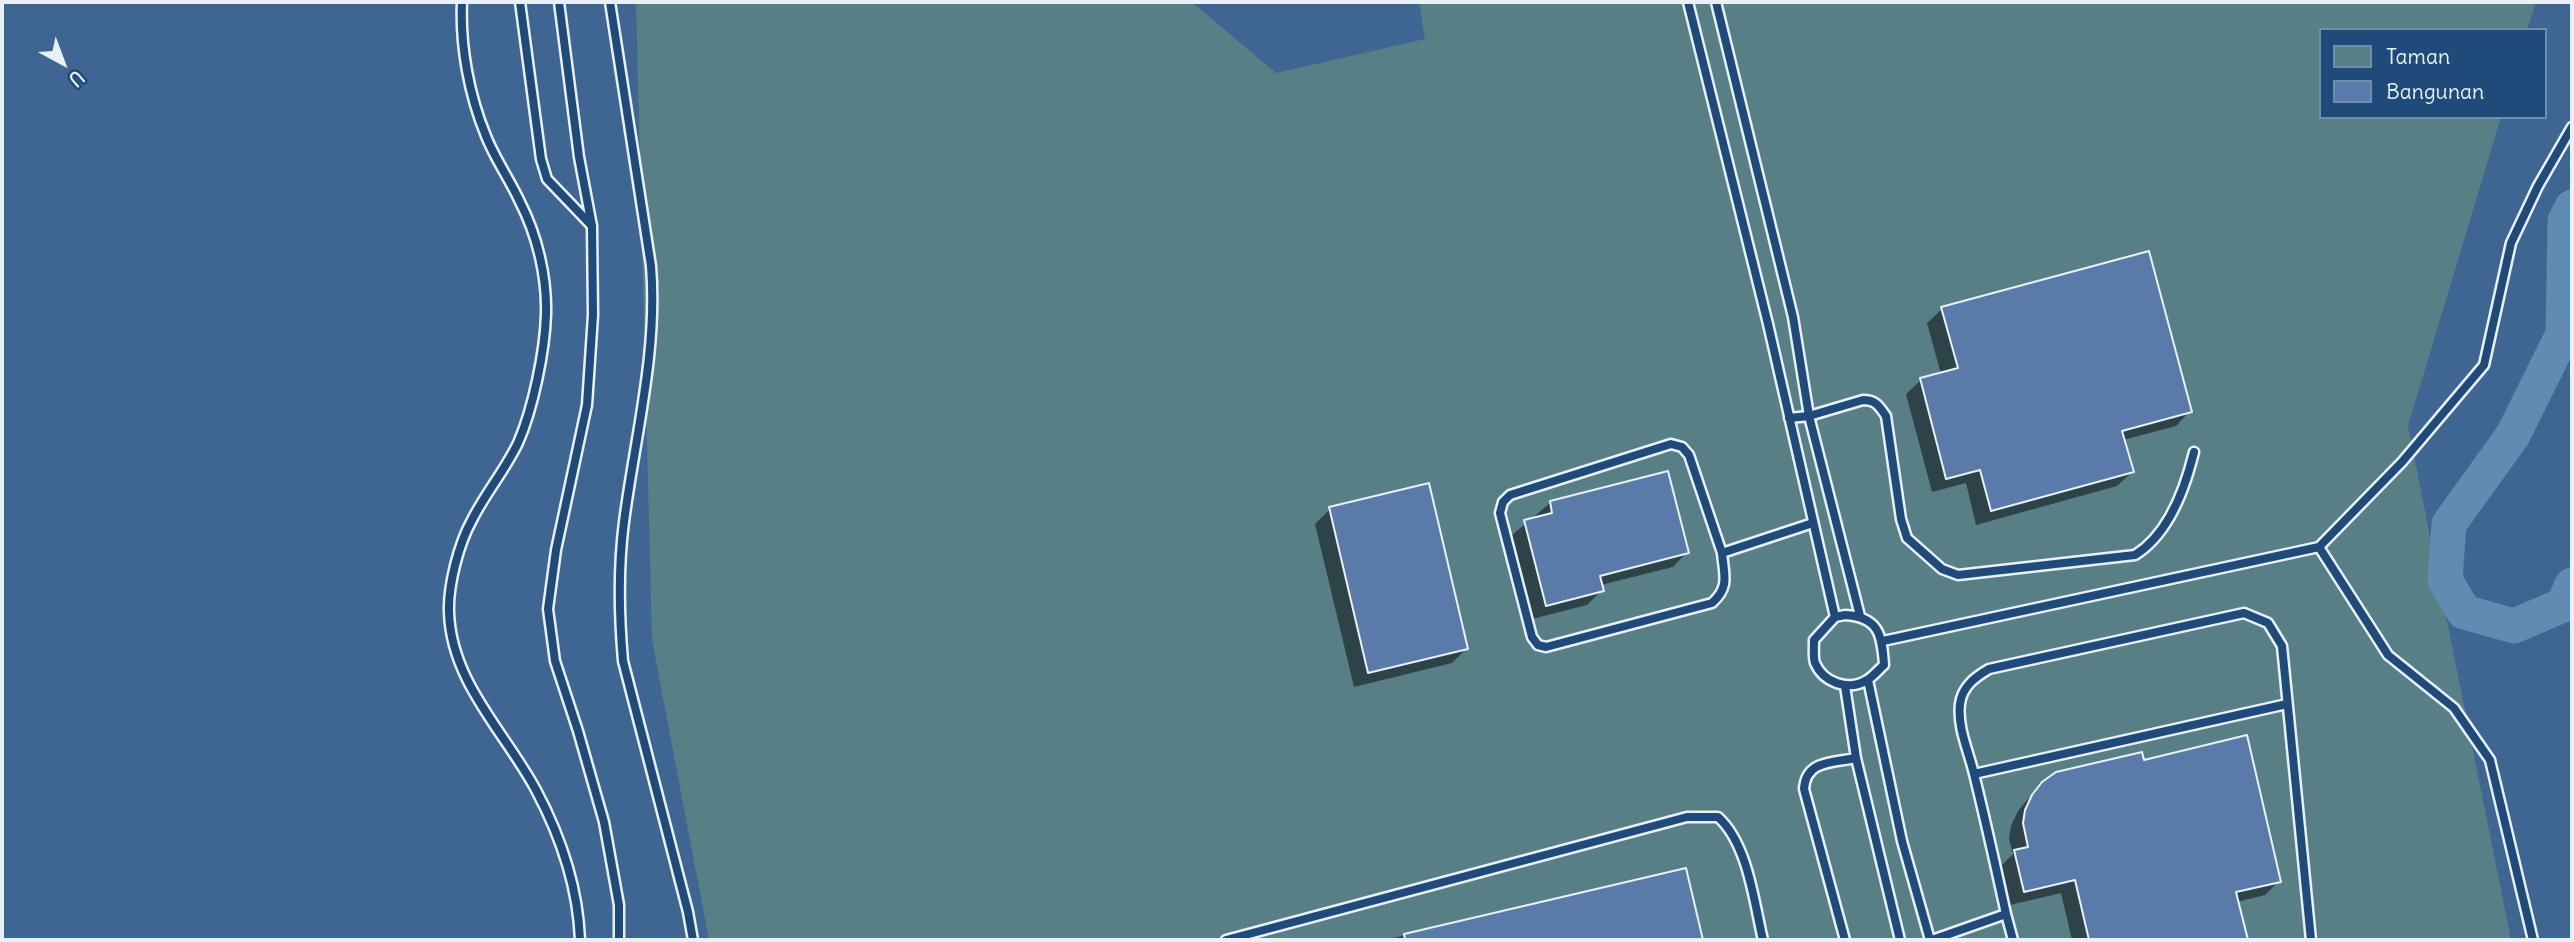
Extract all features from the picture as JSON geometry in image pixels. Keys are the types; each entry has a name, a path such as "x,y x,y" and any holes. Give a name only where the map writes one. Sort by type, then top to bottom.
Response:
{"lane":[{"path":"462,2 469,82 486,137 522,204 540,255 546,313 537,381 518,442 470,522 454,569 449,612 458,660 481,707 535,788 562,845 579,908 580,940"},
{"path":"520,2 541,159 547,179 592,226"},
{"path":"559,2 579,157 592,226 593,315 587,405 556,550 548,609 555,661 579,731 604,822 620,905 619,940"},
{"path":"610,2 651,266 653,297 651,338 624,525 620,571 623,662 693,940"},
{"path":"1688,2 1835,617"},
{"path":"1716,2 1793,317 1809,416 1860,616"},
{"path":"1883,641 2319,547 2402,462 2484,365 2511,243 2538,186 2572,127"},
{"path":"1789,418 1809,416 1863,400 1872,400 1878,405 1886,416 1900,519 1907,538 1942,569 1958,575 2136,555 2149,546 2171,513 2194,452"},
{"path":"1671,444 1682,447 1689,455 1722,553 1725,586 1721,595 1712,603 1546,648 1538,645 1532,637 1500,513 1503,502 1510,495 1671,444"},
{"path":"1722,553 1814,523"},
{"path":"2319,547 2388,655 2454,708 2490,760 2533,940"},
{"path":"2013,940 1960,722 1960,703 1965,689 1976,677 1989,669 2244,613 2268,623 2282,646 2311,940"},
{"path":"1860,616 1878,629 1883,641 1884,665 1868,680 1857,685 1845,686 1826,678 1814,661 1814,640 1835,617 1860,616"},
{"path":"1868,680 1902,841 1931,940 2006,914"},
{"path":"1845,686 1856,758 1900,940"},
{"path":"1974,774 2287,704"},
{"path":"1844,940 1804,789 1805,776 1813,766 1856,758"},
{"path":"1226,940 1687,817 1718,817 1729,827 1736,840 1763,940"}],"shaded area":[{"path":"2,2 2572,2 2572,940 2,940"}],"green space":[{"path":"636,2 1192,2 1276,73 1425,39 1419,2 2536,2 2528,28 2318,28 2318,119 2500,119 2408,426 2511,940 709,940 652,640"}],"building":[{"path":"2149,251 2192,412 2122,431 2134,472 1991,511 1980,470 1946,479 1920,378 1958,368 1941,307"},
{"path":"1668,471 1689,553 1600,576 1604,591 1546,606 1524,520 1552,513 1550,501"},
{"path":"1429,483 1468,649 1368,673 1329,507"},
{"path":"2247,735 2281,882 2236,892 2248,940 2089,940 2075,880 2024,892 2014,850 2028,847 2023,823 2025,810 2042,782 2056,772 2142,752 2144,760"},
{"path":"1686,868 1703,940 1405,940 1404,934"}],"waterway":[{"path":"2572,207 2565,221 2563,334 2513,435 2449,524 2445,580 2464,612 2514,626 2563,605 2572,585"}]}
